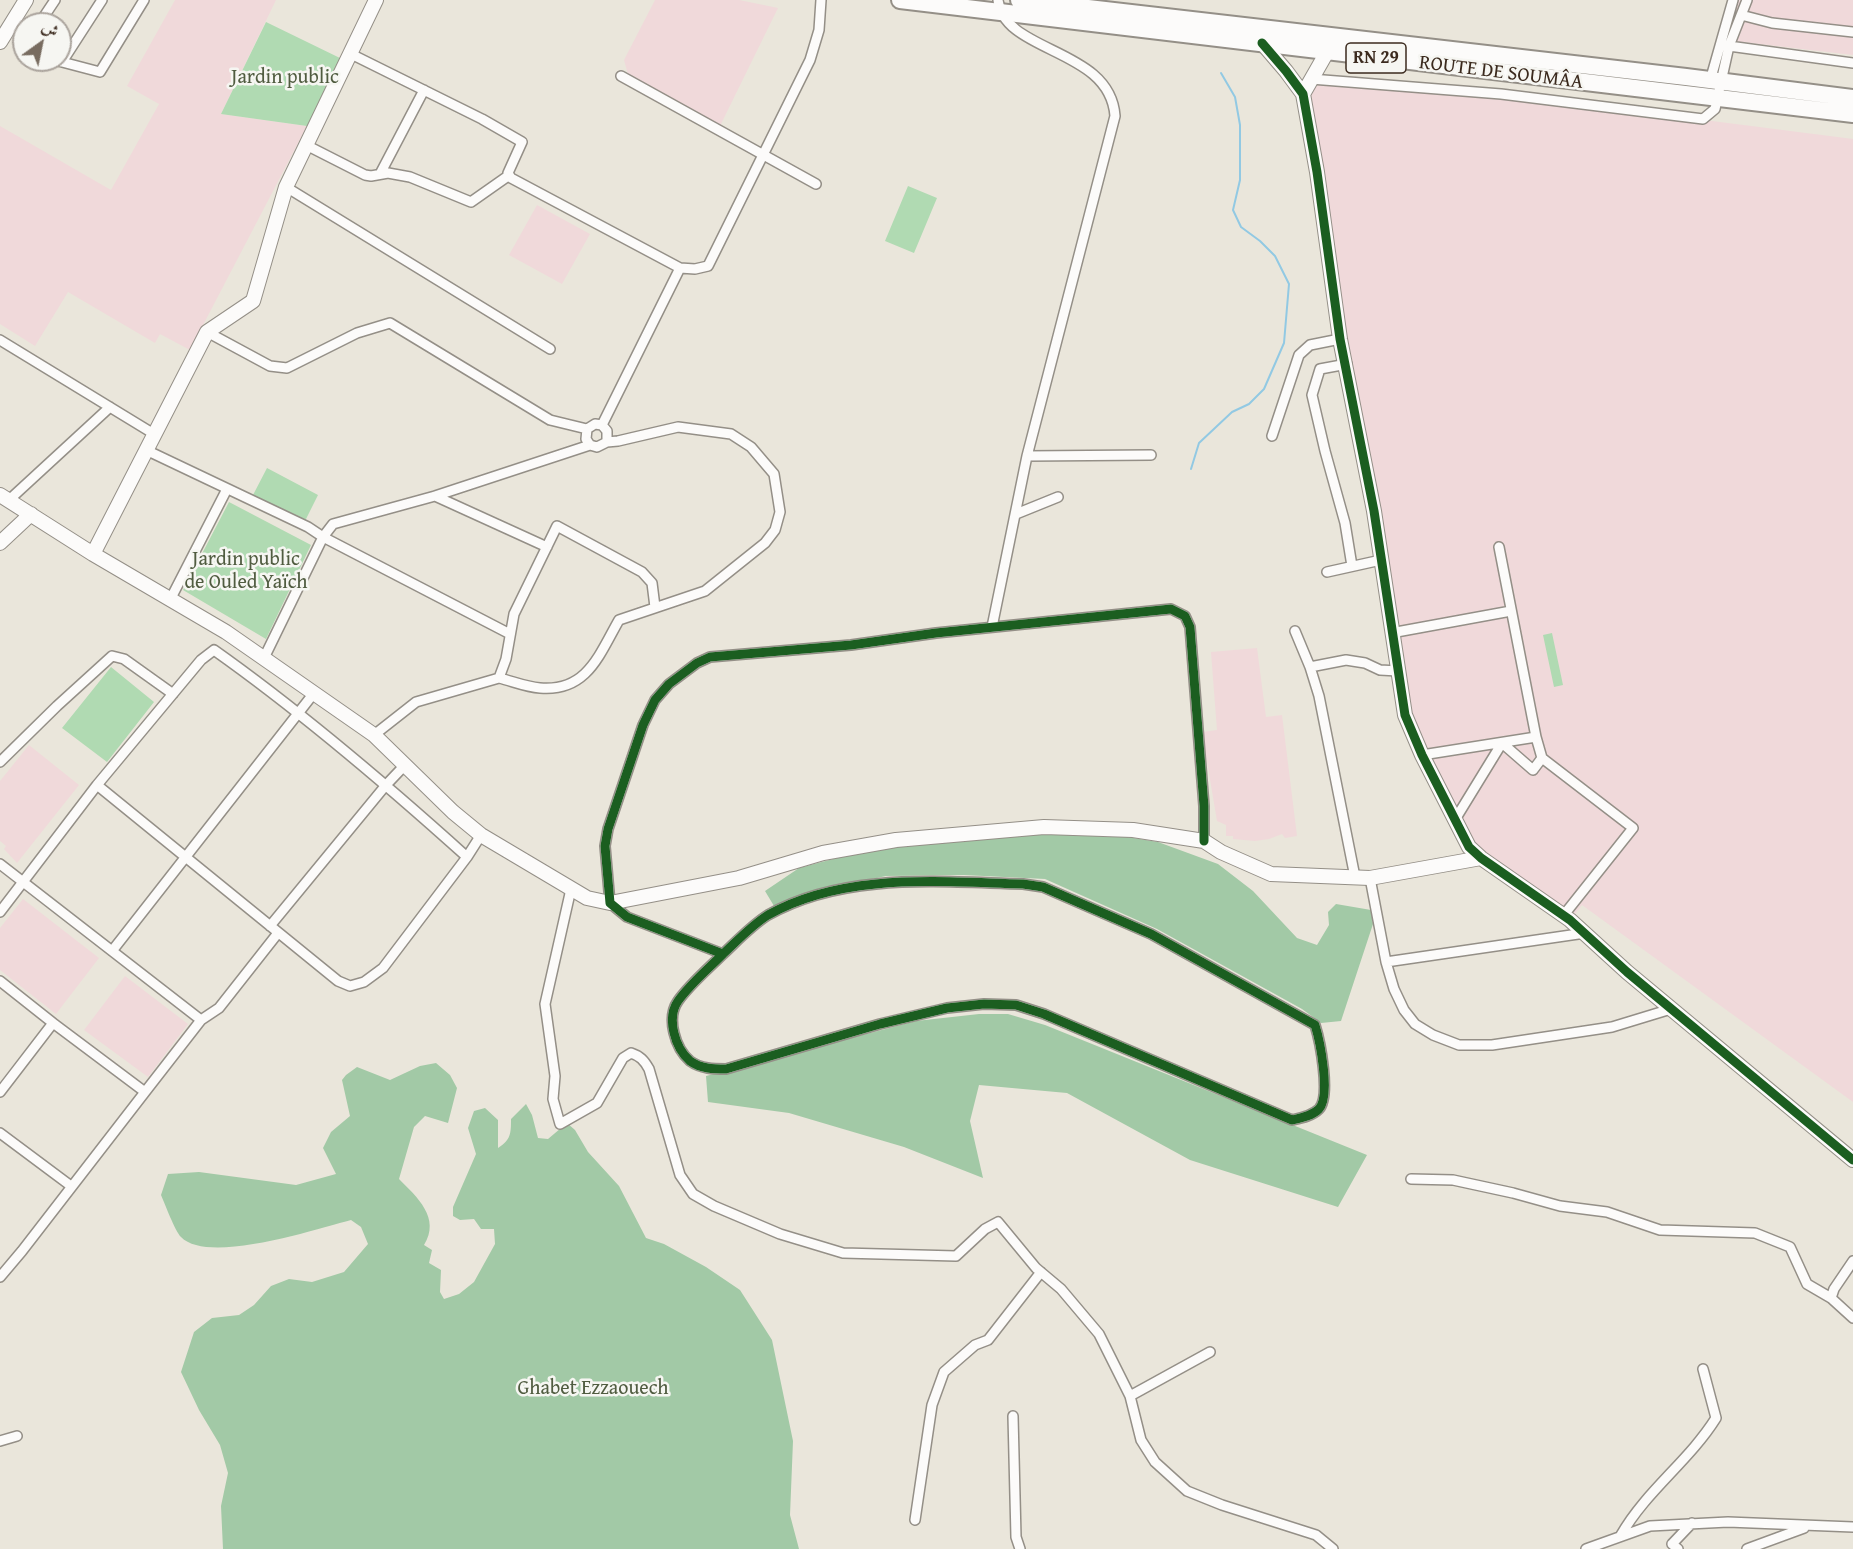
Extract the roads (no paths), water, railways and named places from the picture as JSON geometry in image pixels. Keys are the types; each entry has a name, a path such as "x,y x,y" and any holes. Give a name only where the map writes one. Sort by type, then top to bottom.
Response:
{"highway":[{"name":"ROUTE DE SOUMÂA","path":"900,0 998,6 1327,51 1853,98"},
{"name":"ROUTE DE SOUMÂA","path":"1019,0 1125,7 1403,44 1716,87 1853,114"}],"street":[{"path":"0,41 26,0"},
{"path":"72,65 100,72 144,0"},
{"path":"93,554 207,332 253,301 286,187 376,0"},
{"path":"508,176 680,268 694,269 708,266 815,46 821,0"},
{"path":"1311,79 1501,94 1703,119 1715,109 1716,87 1733,0"},
{"path":"1716,87 1747,0"},
{"path":"72,40 99,1"},
{"path":"992,627 1027,456 1115,116 1114,105 1109,93 1095,76 1070,58 1011,26 998,6"},
{"path":"1741,15 1772,23 1853,32"},
{"path":"1262,43 1303,94 1317,172 1340,339 1347,364 1374,511 1405,714 1422,755 1469,847 1585,933 1671,1010 1853,1160"},
{"path":"1730,46 1853,63"},
{"path":"1303,94 1327,51"},
{"path":"306,145 364,175 395,173 471,202 508,176 522,142 349,52"},
{"path":"621,76 816,184"},
{"path":"380,174 424,90"},
{"path":"286,187 550,349"},
{"path":"603,425 680,268"},
{"path":"207,332 270,366 287,368 357,333 390,323 550,420 587,429 595,424 603,425 608,431 607,442"},
{"path":"1272,436 1299,355 1310,345 1340,339"},
{"path":"0,340 154,434"},
{"path":"1347,364 1320,369 1312,395 1345,523 1352,566"},
{"path":"110,407 5,498 93,554 226,632 264,658 374,735 453,812 482,835 570,890 587,898 610,903 739,878 823,853 896,840 1044,827 1133,830 1204,841 1221,852 1271,874 1371,878 1481,858"},
{"path":"264,658 323,537 333,524 435,496 590,445 597,447 607,442 678,427 731,434 751,447 774,474 780,512 775,530 765,543 705,591 619,620 593,665 576,682 556,688 538,688 499,678 416,702 374,735"},
{"path":"587,429 586,439 590,445"},
{"path":"146,450 308,527 323,537 510,634"},
{"path":"1027,456 1152,455"},
{"path":"170,600 227,489"},
{"path":"435,496 547,547"},
{"path":"1016,514 1058,497"},
{"path":"0,543 31,514"},
{"path":"499,678 506,659 514,614 557,526 642,572 652,583 655,607"},
{"path":"1499,547 1542,759 1633,828 1563,916"},
{"path":"1327,572 1381,560"},
{"path":"723,954 627,917 610,903 605,846 608,829 655,700 669,684 697,663 710,657 851,645 992,627 1171,609 1185,616 1190,627 1204,806 1204,841"},
{"path":"1391,633 1511,611"},
{"path":"1295,631 1319,696 1354,878"},
{"path":"0,912 97,786 201,660 214,650 226,632"},
{"path":"214,650 386,784 467,857"},
{"path":"0,762 112,656 124,659 173,694"},
{"path":"1310,667 1346,660 1365,663 1380,670 1398,671"},
{"path":"112,951 314,693"},
{"path":"1422,755 1536,737"},
{"path":"1502,743 1533,770 1542,759"},
{"path":"1456,818 1502,743"},
{"path":"270,926 386,784 405,765"},
{"path":"97,786 338,981 350,986 364,982 383,968 482,835"},
{"path":"0,864 201,1020"},
{"path":"1371,878 1386,963 1394,989 1404,1010 1415,1024 1433,1035 1459,1044 1492,1045 1612,1027 1671,1010"},
{"path":"901,881 1023,884 1043,887 1151,934 1315,1025 1319,1040 1324,1100 1320,1109 1309,1116 1292,1120 1044,1014 1016,1005 984,1004 947,1008 880,1024 726,1069 704,1068 690,1061 681,1050 674,1032 672,1017 676,1002 723,954 766,916 805,897 901,881"},
{"path":"570,890 545,1005 555,1076 553,1099 560,1124 597,1103 623,1058 631,1053 645,1061 649,1070 685,1185 693,1194 714,1206 780,1234 843,1253 956,1256 985,1229 998,1222 1041,1272 1061,1289 1099,1334 1130,1396 1141,1440 1155,1462 1187,1491 1222,1505 1316,1535 1333,1549"},
{"path":"0,1277 201,1020 219,1008 278,933"},
{"path":"1386,963 1585,933"},
{"path":"0,981 145,1092"},
{"path":"0,1092 53,1023"},
{"path":"0,1133 71,1186"},
{"path":"1411,1179 1453,1180 1560,1206 1607,1212 1660,1230 1755,1233 1790,1247 1807,1284 1831,1299 1853,1318"},
{"path":"1831,1299 1834,1289 1853,1261"},
{"path":"915,1520 932,1405 944,1372 975,1345 988,1340 1041,1272"},
{"path":"1130,1396 1210,1352"},
{"path":"1621,1535 1632,1516 1703,1439 1716,1418 1703,1370"},
{"path":"1013,1416 1016,1538 1020,1549"},
{"path":"0,1441 18,1436"},
{"path":"1586,1549 1650,1526 1692,1523 1728,1522 1851,1528 1853,1538"},
{"path":"1678,1549 1672,1544 1692,1523"},
{"path":"1747,1549 1808,1526"}],"waterway":[{"path":"1191,469 1199,443 1232,412 1249,404 1264,389 1284,343 1289,284 1275,256 1241,227 1233,210 1240,180 1240,125 1235,97 1221,73"}],"park label":[{"name":"Jardin public","path":"285,78"},
{"name":"Jardin public de Ouled Yaïch","path":"246,572"},
{"name":"Ghabet Ezzaouech","path":"593,1389"}]}
